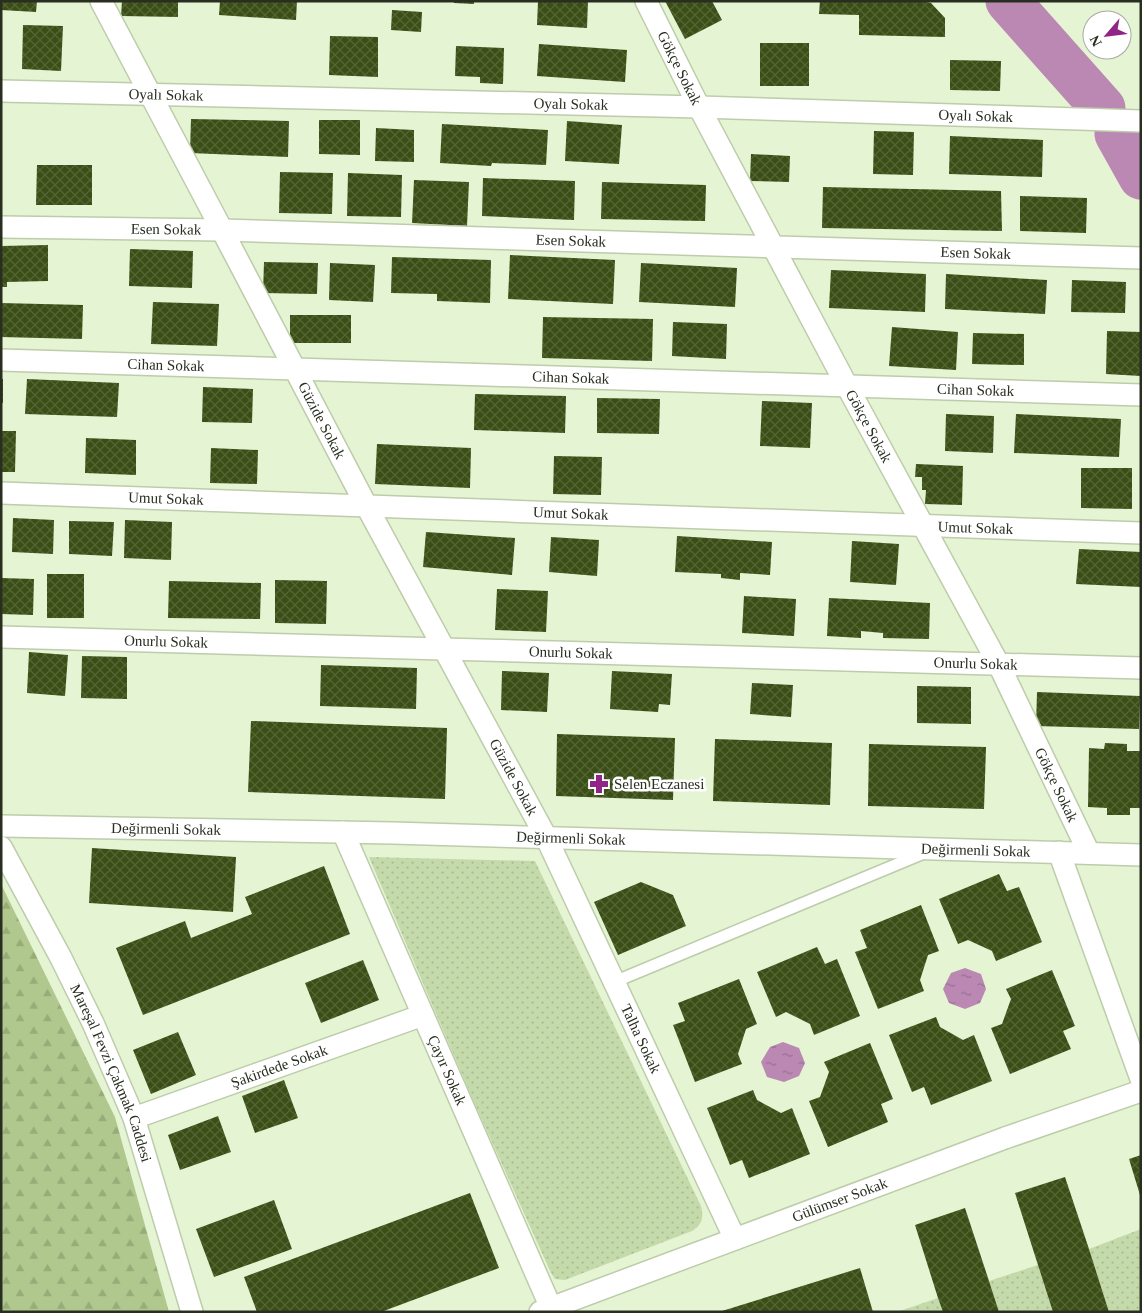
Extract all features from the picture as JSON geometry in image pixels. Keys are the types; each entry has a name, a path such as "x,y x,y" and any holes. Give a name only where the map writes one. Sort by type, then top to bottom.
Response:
{"street":[{"name":"Güzide Sokak","path":"101,1 366,505 546,837"},
{"name":"Gökçe Sokak","path":"646,1 699,107 847,386 999,665 1089,853"},
{"name":"Oyalı Sokak","path":"1,91 699,107 1141,121"},
{"name":"Esen Sokak","path":"1,228 222,230 1141,258"},
{"name":"Cihan Sokak","path":"1,360 1141,395"},
{"name":"Umut Sokak","path":"1,493 923,527 1141,533"},
{"name":"Onurlu Sokak","path":"1,637 1141,668"},
{"name":"Değirmenli Sokak","path":"1,826 546,837 1141,855"},
{"name":"Çayır Sokak","path":"343,832 423,1016 546,1310"},
{"name":"Talha Sokak","path":"546,837 735,1239"},
{"name":"Mareşal Fevzi Çakmak Caddesi","path":"1,847 61,958 93,1023 134,1118 192,1312"},
{"path":"1059,852 1141,1079"},
{"name":"Şakirdede Sokak","path":"134,1118 423,1016"},
{"name":"Gülümser Sokak","path":"546,1310 1005,1138 1141,1091"}],"lane":[{"path":"614,982 935,849"}],"green space":[{"path":"369,857 535,861 701,1206 701,1221 692,1231 565,1280 555,1279 473,1100"},
{"path":"1,884 115,1117 169,1312 1,1312"},
{"path":"1141,1229 1141,1312 1109,1312 1089,1249"},
{"path":"1038,1265 1053,1312 999,1312 989,1281"},
{"path":"938,1298 943,1312 897,1312"}],"water":[{"path":"965,968 981,974 986,989 980,1003 965,1009 949,1003 943,989 951,973"},
{"path":"783,1042 799,1048 805,1063 799,1076 784,1082 767,1077 761,1062 770,1047"}],"building":[{"path":"1,1 37,1 36,12 1,10"},
{"path":"122,1 178,1 178,17 121,16"},
{"path":"220,1 297,1 296,20 219,15"},
{"path":"454,1 474,1 474,4 454,3"},
{"path":"538,1 588,1 587,28 537,25"},
{"path":"665,1 712,1 722,20 685,39"},
{"path":"820,1 922,1 931,3 945,18 945,37 859,35 859,15 819,14"},
{"path":"392,10 422,12 421,32 391,30"},
{"path":"23,25 63,26 61,71 22,69"},
{"path":"330,36 378,37 378,77 329,75"},
{"path":"760,43 809,43 809,86 760,86"},
{"path":"539,44 627,50 625,82 537,76"},
{"path":"456,46 504,48 503,84 480,83 480,77 455,76"},
{"path":"950,60 1001,61 1000,91 950,90"},
{"path":"191,119 289,121 288,157 190,153"},
{"path":"319,120 360,120 360,155 319,154"},
{"path":"567,121 622,125 619,164 565,161"},
{"path":"442,124 548,130 546,165 492,163 491,166 440,163"},
{"path":"376,128 414,130 414,162 375,161"},
{"path":"874,131 914,132 913,175 873,174"},
{"path":"950,136 1043,140 1042,177 949,174"},
{"path":"751,154 790,156 789,182 750,181"},
{"path":"37,165 92,165 92,205 36,205"},
{"path":"280,172 333,173 332,214 279,213"},
{"path":"348,173 402,175 401,217 347,216"},
{"path":"483,178 575,181 574,220 482,216"},
{"path":"414,180 469,182 467,226 412,223"},
{"path":"602,182 706,185 705,221 601,219"},
{"path":"823,187 1001,191 1002,231 822,228"},
{"path":"1020,196 1087,198 1086,233 1020,231"},
{"path":"48,245 48,281 7,282 7,287 1,287 1,246"},
{"path":"130,249 193,251 192,288 129,286"},
{"path":"510,255 615,260 613,304 508,299"},
{"path":"392,257 491,260 490,303 437,301 437,294 391,293"},
{"path":"264,262 318,263 317,294 263,293"},
{"path":"330,263 375,265 373,302 329,300"},
{"path":"641,263 737,268 735,307 639,302"},
{"path":"831,270 926,274 925,312 829,308"},
{"path":"946,274 1047,280 1045,314 945,309"},
{"path":"1072,280 1126,282 1125,313 1071,312"},
{"path":"153,302 219,304 217,346 151,344"},
{"path":"1,303 83,305 82,339 1,337"},
{"path":"290,315 351,315 351,343 290,343"},
{"path":"543,317 653,319 652,361 542,358"},
{"path":"673,322 727,324 726,359 672,356"},
{"path":"892,327 958,332 956,370 889,366"},
{"path":"1107,331 1141,332 1141,376 1106,374"},
{"path":"973,333 1024,334 1024,365 972,364"},
{"path":"1,379 3,379 3,403 1,403"},
{"path":"27,379 119,383 117,417 25,414"},
{"path":"203,387 253,389 252,423 202,422"},
{"path":"475,394 566,396 565,433 474,430"},
{"path":"597,398 660,399 659,434 597,433"},
{"path":"762,401 812,403 810,448 760,446"},
{"path":"946,414 994,416 993,453 945,451"},
{"path":"1016,414 1121,419 1119,457 1014,453"},
{"path":"1,431 16,431 15,472 1,472"},
{"path":"86,438 136,440 136,475 85,473"},
{"path":"377,444 471,448 470,488 375,484"},
{"path":"211,448 258,450 257,484 210,483"},
{"path":"554,456 602,457 601,495 553,494"},
{"path":"916,464 963,466 962,505 925,504 926,490 922,490 922,477 915,477"},
{"path":"1081,468 1132,468 1132,509 1081,508"},
{"path":"13,518 54,520 53,554 12,552"},
{"path":"125,520 172,522 171,560 124,558"},
{"path":"69,521 114,522 112,556 69,554"},
{"path":"426,532 515,538 512,575 423,567"},
{"path":"677,536 772,542 770,575 740,573 740,580 721,578 721,574 675,572"},
{"path":"551,537 599,540 597,576 549,572"},
{"path":"852,541 899,544 896,585 850,582"},
{"path":"1079,549 1141,552 1141,587 1076,584"},
{"path":"47,574 84,574 84,618 47,618"},
{"path":"1,578 34,579 33,615 1,614"},
{"path":"275,580 327,581 326,624 275,623"},
{"path":"169,581 261,583 260,619 168,618"},
{"path":"497,589 548,591 546,632 495,630"},
{"path":"744,596 796,599 794,636 742,633"},
{"path":"829,598 930,603 929,639 883,638 883,633 861,631 861,638 827,636"},
{"path":"29,652 68,655 65,696 27,693"},
{"path":"82,656 127,657 127,699 81,698"},
{"path":"321,665 417,668 416,709 320,706"},
{"path":"502,671 549,673 547,712 501,710"},
{"path":"612,671 672,674 670,705 659,704 658,712 610,709"},
{"path":"752,683 793,685 791,717 750,714"},
{"path":"917,686 971,687 971,724 917,723"},
{"path":"1037,692 1140,696 1139,729 1036,726"},
{"path":"251,721 447,728 445,799 248,792"},
{"path":"557,734 675,738 673,800 556,796"},
{"path":"715,739 832,743 830,805 713,801"},
{"path":"1105,743 1127,744 1127,751 1141,751 1141,808 1130,808 1130,815 1107,815 1107,808 1088,807 1089,748 1104,749"},
{"path":"869,744 986,747 984,809 868,806"},
{"path":"92,848 236,857 233,912 89,903"},
{"path":"324,866 350,934 143,1015 116,948 185,921 191,938 252,914 245,897"},
{"path":"999,874 1007,891 1019,887 1042,942 996,961 992,951 968,940 958,944 939,899"},
{"path":"641,882 673,895 686,926 618,955 594,902"},
{"path":"921,905 939,951 928,955 920,980 924,991 878,1009 855,952 867,948 860,930"},
{"path":"817,947 825,964 837,959 860,1016 814,1035 810,1024 786,1012 776,1017 757,972"},
{"path":"363,960 379,1000 321,1023 305,983"},
{"path":"1052,970 1075,1026 1063,1031 1071,1049 1010,1074 991,1028 1002,1024 1011,999 1006,989"},
{"path":"739,979 757,1024 746,1029 738,1054 742,1064 695,1082 673,1025 685,1021 678,1003"},
{"path":"936,1017 940,1027 963,1040 974,1035 992,1081 931,1105 924,1087 912,1092 889,1035"},
{"path":"178,1032 196,1075 151,1094 133,1050"},
{"path":"870,1043 893,1099 881,1104 888,1122 828,1147 809,1101 820,1097 829,1072 824,1062"},
{"path":"284,1080 298,1118 255,1133 242,1096"},
{"path":"753,1090 757,1100 781,1113 792,1108 810,1154 749,1178 742,1160 730,1165 707,1108"},
{"path":"218,1116 231,1152 180,1170 168,1135"},
{"path":"1141,1155 1141,1195 1140,1195 1129,1159"},
{"path":"1065,1177 1109,1312 1053,1312 1015,1193"},
{"path":"470,1193 499,1268 381,1312 257,1312 244,1277"},
{"path":"274,1200 292,1249 214,1277 196,1229"},
{"path":"965,1208 999,1312 943,1312 938,1298 915,1225"},
{"path":"860,1268 873,1312 722,1312 722,1311"}],"waterway":[{"path":"1008,1 1103,108"},
{"path":"1117,134 1141,177"}],"place":[{"name":"Selen Eczanesi","path":"599,784"}]}
